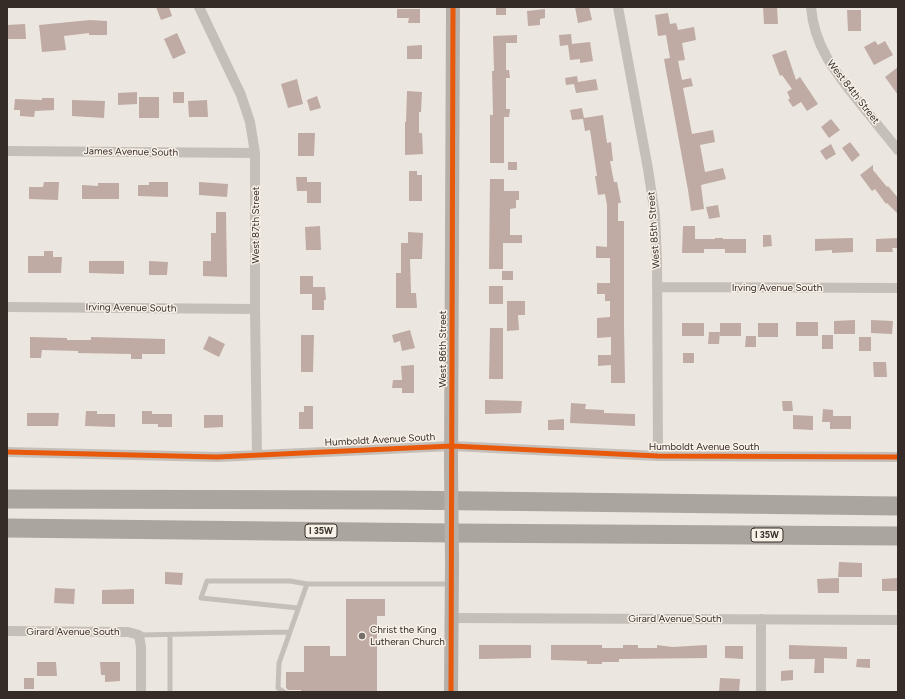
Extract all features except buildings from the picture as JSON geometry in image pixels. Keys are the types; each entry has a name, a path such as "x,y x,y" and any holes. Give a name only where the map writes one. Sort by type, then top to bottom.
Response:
{"highway":[{"path":"7,499 398,500 898,506"},
{"name":"I 35W","path":"7,528 898,536"}],"street":[{"name":"West 87th Street","path":"199,7 241,95 250,122 255,153 257,455"},
{"name":"West 86th Street","path":"451,692 453,7"},
{"name":"West 85th Street","path":"618,7 655,215 658,456"},
{"name":"West 84th Street","path":"810,7 817,38 826,58 839,77 898,150"},
{"name":"James Avenue South","path":"7,151 255,153"},
{"name":"Irving Avenue South","path":"657,287 898,288"},
{"name":"Irving Avenue South","path":"7,307 255,309"},
{"name":"Humboldt Avenue South","path":"7,452 217,457 452,446 658,456 898,457"},
{"name":"Girard Avenue South","path":"452,618 898,620"},
{"path":"761,619 761,692"},
{"name":"Girard Avenue South","path":"7,631 128,632 139,635"},
{"path":"139,635 141,647 141,692"}],"lane":[{"path":"298,608 201,598 207,581 290,581 307,584 452,584"},
{"path":"284,692 278,688 279,663 307,584"},
{"path":"139,635 289,632"},
{"path":"170,635 170,692"}],"cycle path":[{"path":"451,692 453,7"},
{"path":"7,452 217,457 452,446 658,456 898,457"}],"place":[{"name":"Christ the King Lutheran Church","path":"362,636"}]}
